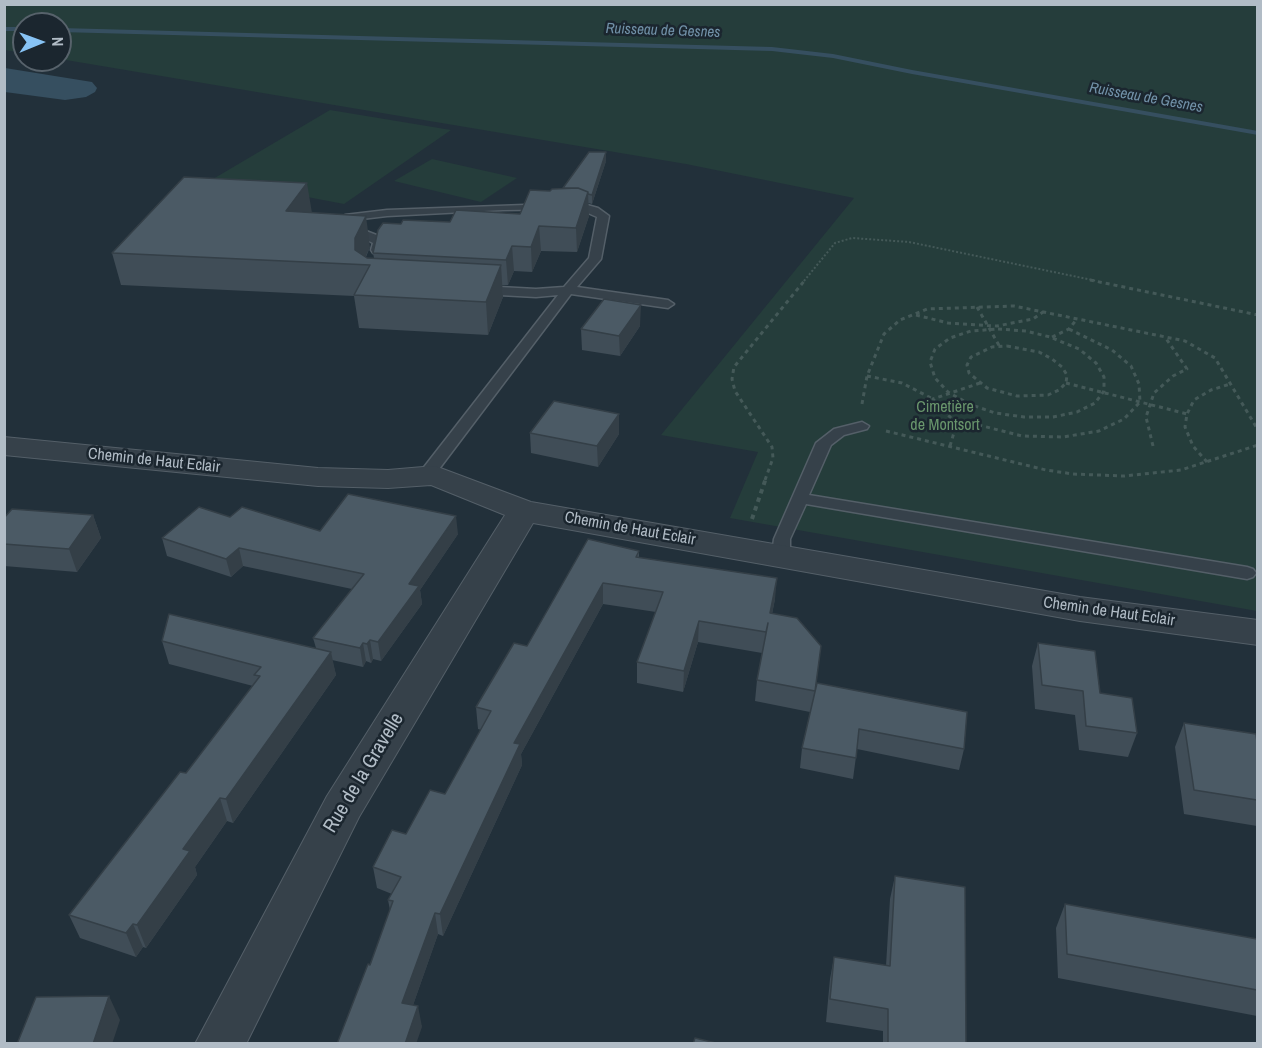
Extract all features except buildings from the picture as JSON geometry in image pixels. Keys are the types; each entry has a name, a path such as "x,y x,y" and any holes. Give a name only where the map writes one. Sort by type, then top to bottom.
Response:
{"street":[{"name":"Chemin de Haut Eclair","path":"4,446 318,477 388,479 435,475 524,511 1080,609 1257,633"},
{"name":"Rue de la Gravelle","path":"220,1044 342,808 524,511"}],"lane":[{"path":"334,220 387,213 503,207 580,206 594,210 603,216 595,259 568,290 427,474"},
{"path":"335,236 366,235 375,238 379,243 374,256"},
{"path":"468,289 536,293 568,290 668,304"},
{"path":"781,555 782,539 824,443 839,432 862,426"},
{"path":"800,498 1247,573"}],"path":[{"path":"750,526 773,458 772,447 735,391 732,379 734,367 835,243 852,238 909,242 1257,315"},
{"path":"1257,430 1215,358 1185,341 1014,306 927,309 900,320 884,334 867,376 860,415 862,426 1046,470 1074,474 1124,476 1181,470 1257,446"},
{"path":"976,307 1000,347"},
{"path":"915,315 948,323 989,328 1026,331 1050,337 1078,349 1096,363 1104,377 1103,393 1095,403 1077,412 1053,417 1024,417 995,413 969,404 951,393 935,378 930,362 935,349 950,338 971,331 989,328 1021,322 1043,312"},
{"path":"1050,337 1069,329 1077,319"},
{"path":"951,418 1022,436 1063,437 1099,431 1124,419 1140,402 1139,384 1131,366 1112,350 1069,329"},
{"path":"1153,446 1146,417 1149,404 1154,393 1163,383 1187,369 1164,336"},
{"path":"1000,347 1023,348 1052,359 1062,366 1067,375 1066,383 1054,392 1034,397 1001,393 980,383 969,373 967,364 971,357 980,351 1000,347"},
{"path":"867,376 902,383 933,399 951,418 955,429 950,446"},
{"path":"933,399 980,383"},
{"path":"1066,383 1187,414"},
{"path":"1207,462 1193,446 1185,427 1187,414 1194,400 1211,390 1230,384"}],"green space":[{"name":"Cimetière de Montsort","path":"4,5 1257,5 1257,611 730,518 758,452 661,435 854,198 686,164 72,61 72,12 12,12 12,51 5,50"},
{"path":"330,110 451,130 344,204 213,179"},
{"path":"432,159 517,178 481,202 394,181"}],"water":[{"path":"5,68 12,69 12,72 30,72 92,82 97,88 95,92 86,97 65,100 5,92"}],"waterway":[{"name":"Ruisseau de Gesnes","path":"4,29 12,29"},
{"name":"Ruisseau de Gesnes","path":"72,30 772,49 833,56 1258,133"}]}
